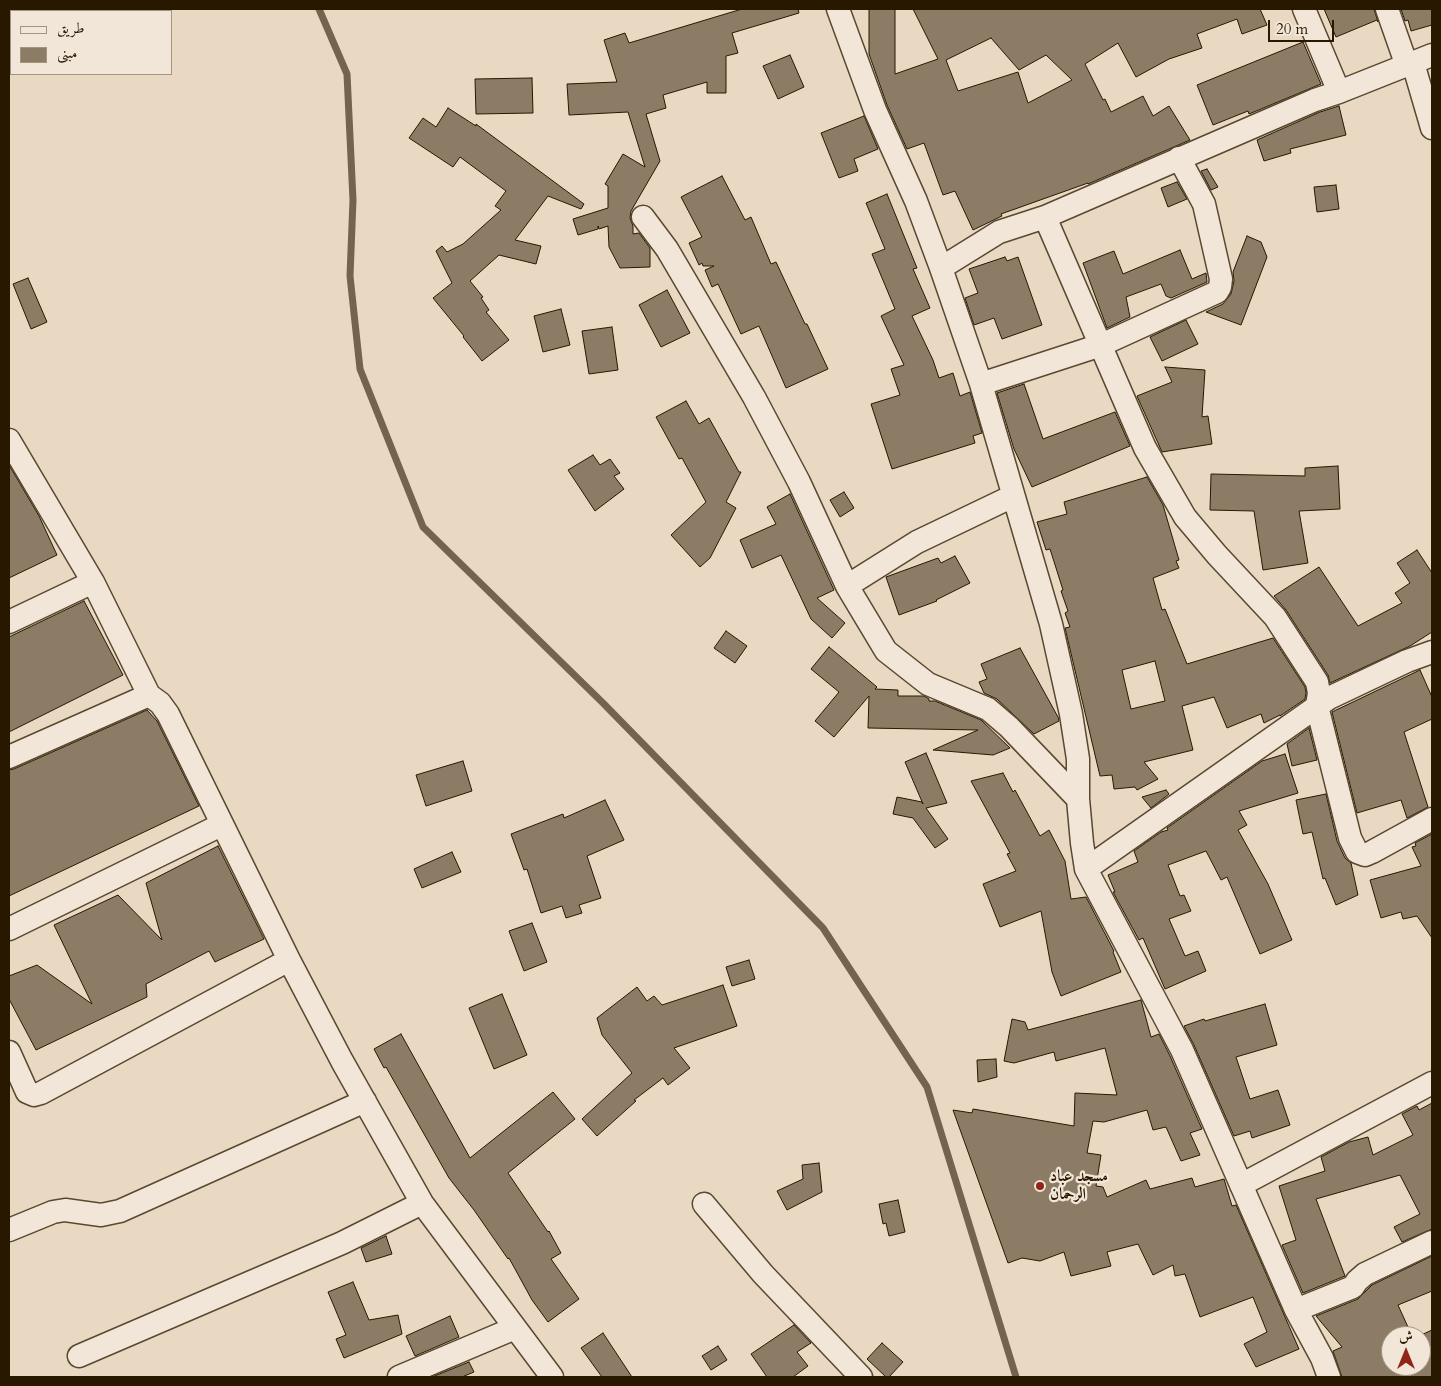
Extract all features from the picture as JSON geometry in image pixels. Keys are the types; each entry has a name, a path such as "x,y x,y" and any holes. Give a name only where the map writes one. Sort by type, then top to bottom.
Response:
{"street":[{"path":"838,9 875,110 916,201 942,268 981,384 1051,624 1078,759 1078,799 1086,868 1182,1050 1296,1310 1322,1358 1329,1377"},
{"path":"1304,9 1339,92"},
{"path":"1386,9 1418,62 1432,128"},
{"path":"942,268 1000,232 1045,218 1315,100 1418,62"},
{"path":"981,384 1101,345 1217,292 1221,279 1204,204 1179,158"},
{"path":"643,218 667,249 754,397 799,482 847,586 886,651 928,684 988,709 1009,726 1078,799"},
{"path":"1045,218 1145,448 1185,517 1275,618 1316,682 1319,693 1317,706 1350,838 1357,852 1365,855 1372,852 1432,819"},
{"path":"11,451 93,582 149,695 160,703 168,714 289,960 422,1203 552,1377"},
{"path":"847,586 917,542 1014,496"},
{"path":"9,622 93,582"},
{"path":"1086,868 1317,706 1407,661 1432,652"},
{"path":"9,756 149,695"},
{"path":"9,929 221,825"},
{"path":"10,1060 27,1092 34,1095 41,1093 289,960"},
{"path":"1241,1185 1432,1083"},
{"path":"9,1230 53,1212 64,1210 102,1215 120,1211 365,1101"},
{"path":"79,1356 342,1243 422,1203"},
{"path":"704,1204 763,1274 861,1377"},
{"path":"1296,1310 1353,1287 1365,1274 1432,1242"},
{"path":"399,1377 515,1328"}],"building":[{"path":"742,9 798,9 799,13 732,33 738,53 726,56 726,93 707,93 707,82 663,95 666,108 646,114 660,161 631,211 630,218 633,234 639,233 650,248 650,267 620,268 609,247 608,226 599,229 598,226 598,229 578,235 573,219 608,208 608,186 605,184 623,154 645,167 628,112 569,115 567,84 617,82 604,40 625,33 629,43"},
{"path":"869,9 895,9 895,74 938,59 913,9 1260,9 1267,25 1242,34 1237,19 1197,34 1202,48 1169,59 1136,77 1118,43 1085,64 1111,112 1143,96 1153,116 1169,106 1190,140 1088,184 1001,214 1002,216 973,230 955,191 943,195 924,143 907,149 887,105 869,54","holes":["991,38 1019,70 1046,55 1072,80 1028,103 1018,72 958,91 946,60"]},
{"path":"1324,9 1374,9 1378,22 1377,20 1336,37"},
{"path":"1401,9 1432,9 1432,25 1411,31 1408,20 1405,21"},
{"path":"1303,42 1321,84 1249,114 1248,111 1213,125 1197,85"},
{"path":"790,55 804,87 778,99 763,66"},
{"path":"532,78 533,113 476,114 475,79"},
{"path":"1339,106 1346,135 1290,149 1291,153 1264,161 1257,140 1320,112"},
{"path":"448,108 476,126 476,124 584,204 581,209 548,196 515,240 541,246 536,264 499,255 470,281 483,297 481,298 489,310 486,312 509,340 482,361 433,298 452,283 436,251 442,246 447,252 463,244 501,210 495,206 506,191 460,157 453,167 409,138 423,118 436,127"},
{"path":"864,116 878,149 854,159 858,171 839,178 821,133"},
{"path":"1207,169 1218,187 1211,190 1201,171"},
{"path":"722,176 745,220 751,217 771,264 776,262 828,369 786,388 759,326 741,334 718,284 712,287 705,270 714,266 703,266 702,263 699,265 689,243 702,237 681,197"},
{"path":"1177,182 1187,199 1168,207 1161,188"},
{"path":"1336,185 1339,209 1317,212 1314,187"},
{"path":"887,194 917,268 913,269 930,308 912,316 933,360 939,378 953,373 960,396 970,392 982,433 973,436 975,443 892,469 871,404 900,395 891,369 904,365 881,316 895,309 872,254 885,249 866,203"},
{"path":"1247,236 1261,242 1267,257 1241,325 1206,312 1223,304 1231,294 1234,281 1233,272"},
{"path":"1180,250 1192,279 1206,273 1207,282 1171,298 1166,296 1161,284 1126,297 1130,317 1107,328 1083,263 1114,251 1123,274"},
{"path":"1005,257 1007,261 1018,257 1042,325 1002,339 994,318 974,325 965,298 978,293 969,269"},
{"path":"28,278 47,322 31,329 13,284"},
{"path":"667,290 690,333 661,347 639,305"},
{"path":"561,309 570,345 543,352 534,316"},
{"path":"1186,320 1198,344 1162,361 1150,337"},
{"path":"612,327 618,370 589,374 582,331"},
{"path":"1165,367 1205,370 1202,417 1208,416 1212,444 1162,452 1137,396 1172,382"},
{"path":"1024,384 1043,439 1115,412 1130,446 1032,487 1014,449 997,393"},
{"path":"686,401 699,424 709,418 739,472 741,472 726,502 736,508 710,558 700,567 671,535 706,502 682,458 679,459 656,417"},
{"path":"593,455 600,465 610,459 620,473 614,476 624,489 595,511 568,470"},
{"path":"9,465 39,516 57,555 9,578"},
{"path":"1338,466 1340,509 1299,511 1308,563 1263,570 1254,511 1210,510 1211,474 1305,476 1305,468"},
{"path":"1147,477 1163,505 1179,560 1176,561 1179,568 1153,578 1162,610 1165,609 1187,664 1273,638 1305,687 1305,699 1280,716 1264,723 1261,714 1227,728 1214,697 1182,706 1193,750 1144,762 1158,779 1137,790 1135,787 1114,789 1112,775 1100,776 1065,628 1070,627 1065,613 1068,611 1061,591 1063,590 1050,549 1046,550 1037,522 1067,514 1064,502","holes":["1155,661 1165,701 1131,709 1122,670"]},
{"path":"844,492 854,508 840,517 830,500"},
{"path":"790,494 834,590 817,598 845,623 832,638 811,619 781,555 752,568 740,540 776,524 767,507"},
{"path":"1417,550 1432,573 1432,632 1410,646 1330,683 1328,675 1286,610 1274,596 1319,567 1358,626 1402,603 1395,593 1410,583 1397,563"},
{"path":"955,556 970,583 937,601 899,615 886,577 938,558 941,563"},
{"path":"84,601 123,675 9,732 9,637"},
{"path":"726,631 747,646 735,663 714,648"},
{"path":"829,647 877,687 875,689 898,690 898,696 924,696 929,701 935,701 981,720 1010,748 993,755 933,750 978,730 868,728 869,696 834,737 815,721 839,692 811,669"},
{"path":"1020,648 1059,721 1034,734 997,699 984,693 979,682 987,679 981,664"},
{"path":"1420,670 1432,697 1432,719 1404,732 1428,807 1407,818 1401,800 1357,813 1332,712"},
{"path":"147,710 157,721 199,806 9,896 9,770"},
{"path":"1309,728 1317,760 1292,766 1287,744"},
{"path":"926,753 947,803 926,808 948,839 935,848 913,818 893,814 897,797 922,802 923,804 905,762"},
{"path":"1285,754 1298,793 1239,811 1247,825 1238,830 1268,884 1292,940 1260,954 1227,877 1221,880 1206,851 1168,865 1180,896 1184,895 1191,911 1169,919 1185,956 1198,951 1206,971 1165,989 1143,938 1139,940 1113,892 1115,892 1108,875 1138,862 1134,851 1161,832 1168,830 1167,828 1262,761"},
{"path":"463,761 472,791 426,806 416,775"},
{"path":"1003,773 1013,792 1015,790 1040,836 1049,830 1065,861 1071,899 1086,897 1114,951 1121,972 1061,996 1052,972 1041,911 1000,927 983,884 1016,871 1007,854 1010,853 971,781"},
{"path":"1166,790 1169,794 1151,808 1142,797"},
{"path":"1326,794 1337,841 1345,858 1351,863 1358,895 1336,905 1325,878 1323,879 1312,832 1303,834 1296,800"},
{"path":"605,800 624,840 587,856 601,898 579,905 582,913 566,918 562,906 541,913 527,869 524,870 511,834 563,814 564,818"},
{"path":"1432,834 1432,938 1417,916 1403,919 1401,912 1381,918 1370,880 1421,866 1412,847 1416,846 1415,843"},
{"path":"218,846 264,939 215,962 209,951 146,984 147,997 36,1050 9,999 9,976 37,965 92,1004 54,925 118,895 162,940 146,883"},
{"path":"452,852 461,872 422,888 414,869"},
{"path":"532,923 547,962 524,971 509,931"},
{"path":"749,960 755,979 732,986 726,967"},
{"path":"723,985 737,1026 674,1048 690,1068 668,1085 663,1078 634,1100 636,1101 597,1136 582,1119 632,1073 602,1035 597,1018 637,987 647,1001 654,996 662,1005"},
{"path":"502,994 527,1055 494,1069 469,1008"},
{"path":"1141,1000 1151,1037 1159,1034 1202,1129 1190,1133 1200,1155 1181,1161 1166,1127 1153,1130 1147,1110 1104,1122 1093,1121 1087,1153 1101,1155 1096,1186 1103,1187 1107,1197 1146,1180 1150,1189 1192,1178 1195,1187 1224,1179 1232,1206 1236,1205 1299,1349 1256,1367 1244,1344 1267,1332 1253,1297 1200,1317 1185,1274 1175,1276 1173,1265 1153,1275 1138,1244 1107,1252 1111,1266 1071,1276 1064,1252 1040,1261 1022,1258 1008,1263 953,1110 972,1113 973,1109 1074,1126 1075,1093 1117,1095 1105,1048 1056,1061 1054,1052 1014,1063 1004,1061 1012,1019 1025,1022 1028,1030"},
{"path":"1265,1004 1277,1045 1236,1057 1250,1099 1278,1090 1290,1125 1252,1138 1250,1131 1234,1136 1184,1026 1204,1019 1205,1021"},
{"path":"401,1034 470,1158 553,1092 575,1119 508,1173 549,1231 561,1253 551,1259 579,1299 548,1322 532,1300 509,1258 449,1178 374,1049"},
{"path":"996,1059 997,1077 978,1082 977,1060"},
{"path":"1432,1103 1432,1229 1402,1242 1394,1227 1420,1214 1400,1175 1316,1199 1345,1276 1303,1293 1282,1245 1296,1240 1279,1186 1325,1171 1321,1157 1349,1142 1368,1137 1373,1155 1413,1135 1402,1114 1417,1106 1419,1110"},
{"path":"819,1163 822,1192 787,1210 777,1191 803,1179 802,1165"},
{"path":"898,1200 905,1232 889,1236 886,1223 883,1224 879,1204"},
{"path":"386,1236 392,1254 366,1262 361,1248"},
{"path":"1432,1256 1432,1291 1398,1305 1407,1326 1381,1326 1381,1376 1431,1376 1432,1330 1432,1377 1342,1377 1333,1351 1342,1347 1316,1316 1358,1299 1372,1285"},
{"path":"353,1282 369,1320 398,1315 402,1334 344,1358 336,1339 346,1335 328,1292"},
{"path":"450,1316 459,1337 415,1356 406,1336"},
{"path":"794,1325 811,1343 797,1352 808,1366 793,1377 767,1377 751,1354"},
{"path":"603,1333 632,1377 602,1377 581,1348"},
{"path":"882,1343 903,1362 889,1377 886,1377 867,1359"},
{"path":"718,1346 727,1360 711,1370 702,1356"},
{"path":"469,1362 474,1372 462,1377 432,1377"}],"waterway":[{"path":"319,9 347,74 353,200 350,276 360,369 423,527 603,703 823,928 927,1087 1016,1377"}],"place":[{"name":"مسجد عباد الرحمان","path":"1040,1186"}]}
